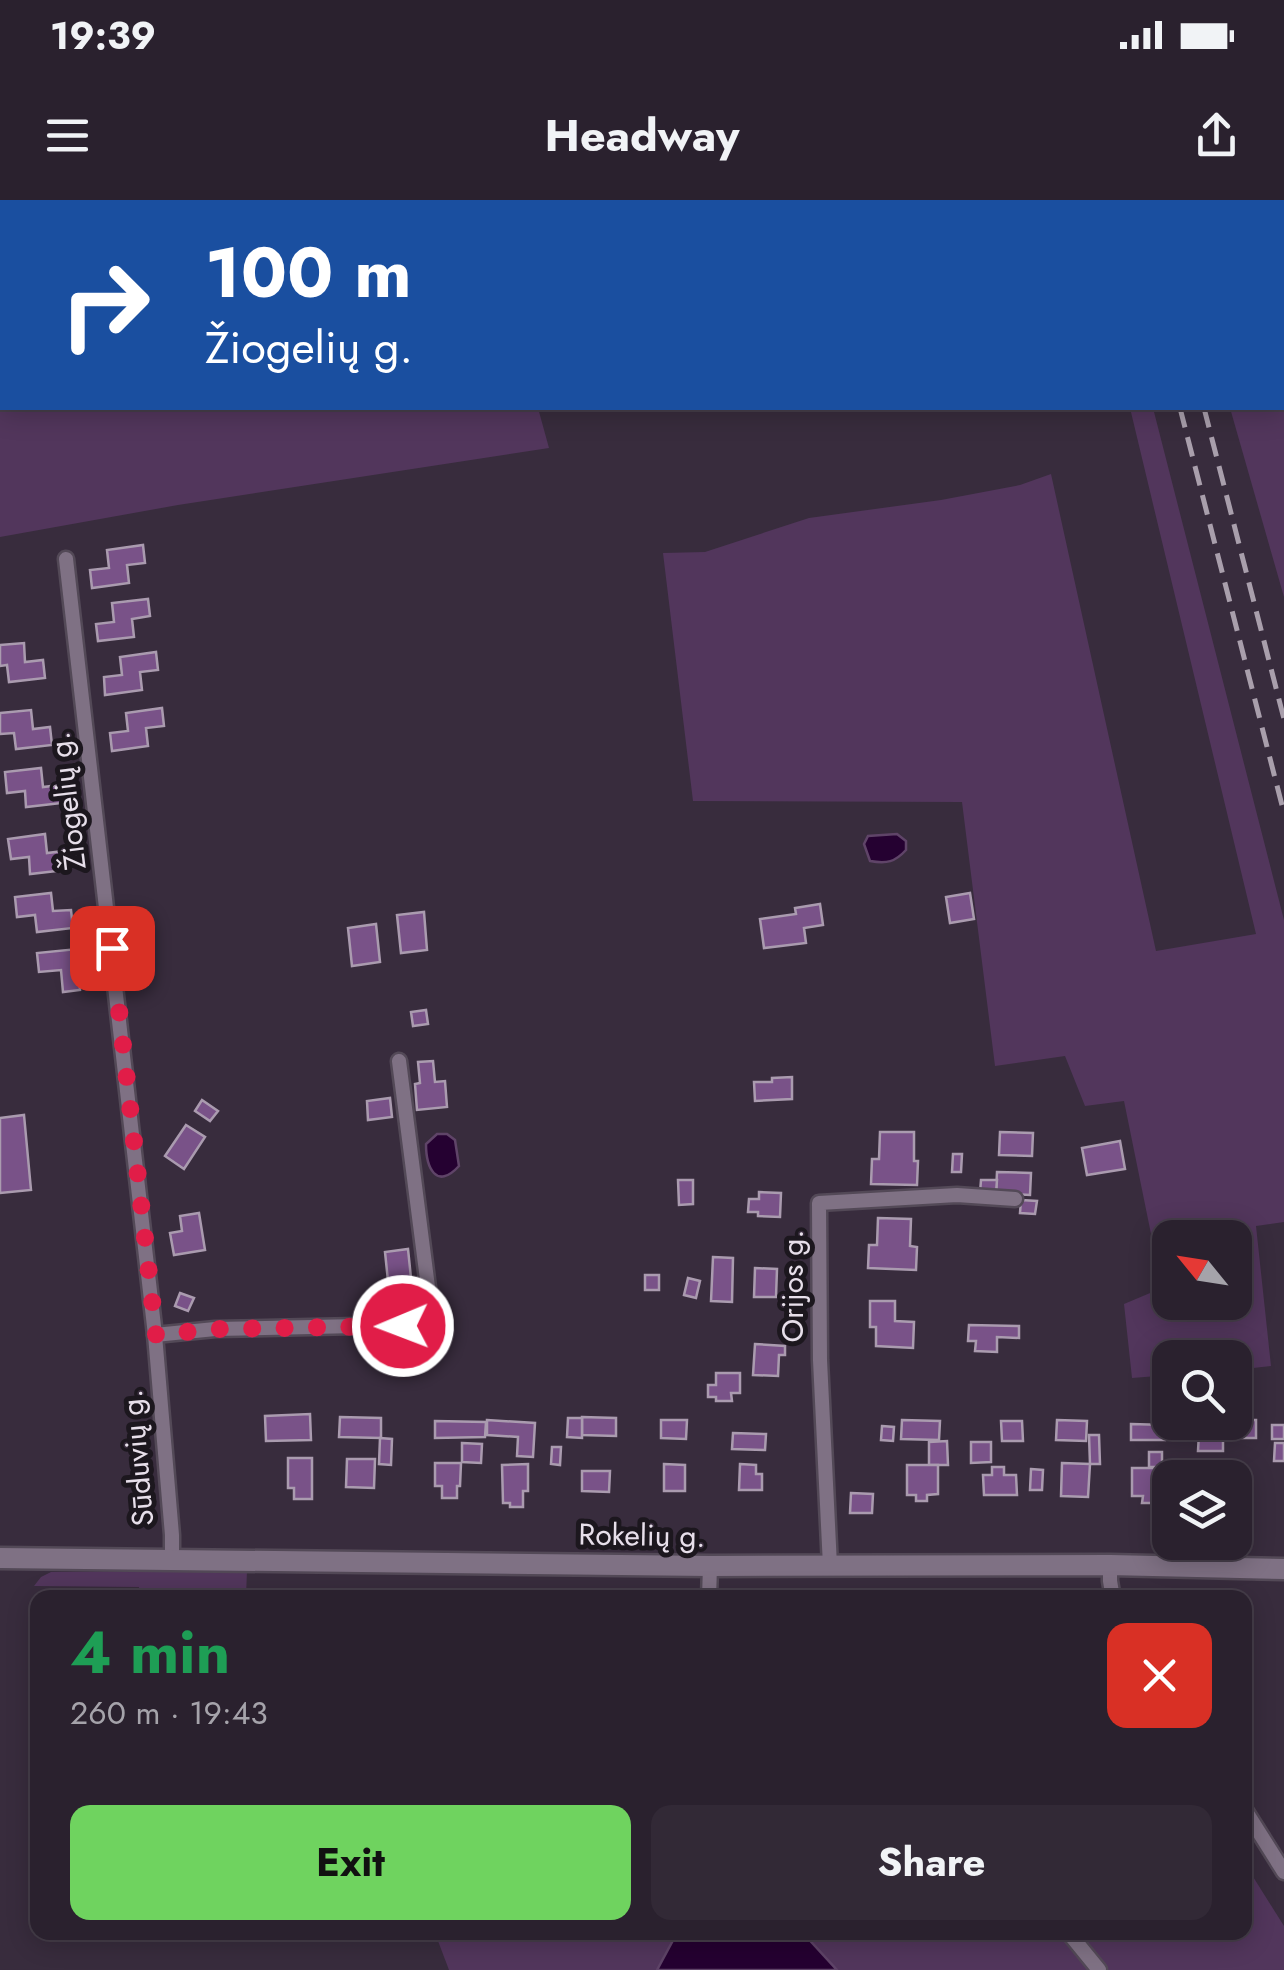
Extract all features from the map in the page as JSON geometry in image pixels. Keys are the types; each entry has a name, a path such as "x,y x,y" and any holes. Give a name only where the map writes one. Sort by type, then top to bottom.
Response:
{"main road":[{"name":"Rokelių g.","path":"0,1558 1284,1569"}],"street":[{"name":"Žiogelių g.","path":"66,559 156,1335"},
{"path":"156,1335 215,1329 403,1326 424,1310 428,1296 399,1061"},
{"name":"Orijos g.","path":"830,1566 820,1360 819,1202 957,1195 1015,1199"},
{"name":"Sūduvių g.","path":"156,1335 172,1560"},
{"path":"709,1590 710,1566"},
{"path":"1110,1566 1111,1590"},
{"path":"1252,1821 1284,1872"},
{"path":"1075,1940 1099,1970"}],"shaded area":[{"path":"0,410 539,410 549,448 178,505 0,537"},
{"path":"1130,410 1154,410 1284,920 1284,1222 1256,1226 1271,1366 1252,1368 1252,1340 1152,1340 1152,1376 1132,1378 1124,1304 1152,1292 1152,1320 1252,1320 1252,1220 1152,1220 1152,1239 1124,1101 1085,1106 1065,1056 995,1066 962,802 693,801 663,553 705,552 809,518 941,500 1020,485 1051,474 1156,951 1256,934"},
{"path":"1231,410 1284,410 1284,597"},
{"path":"897,834 906,841 902,854 890,861 870,861 864,844 868,836"},
{"path":"437,1134 447,1134 455,1140 459,1166 444,1176 430,1168 426,1153 426,1144"},
{"path":"247,1570 246,1590 34,1586 51,1572"},
{"path":"1252,1875 1284,1926 1284,1970 837,1970 809,1940 1252,1940"},
{"path":"438,1940 673,1940 657,1970 449,1970"},
{"path":"673,1940 809,1940 837,1970 657,1970"}],"building":[{"path":"143,545 145,563 127,565 129,583 92,588 90,570 109,568 107,550"},
{"path":"148,599 150,616 132,619 134,637 98,641 96,624 114,622 112,603"},
{"path":"24,643 25,662 43,660 45,678 9,682 7,665 0,666 0,645"},
{"path":"156,652 158,670 140,672 142,690 105,695 104,677 122,675 120,657"},
{"path":"162,708 164,726 146,728 148,746 112,751 110,733 128,731 126,713"},
{"path":"31,710 33,729 50,727 52,745 16,749 14,733 0,734 0,713"},
{"path":"41,768 43,787 60,785 62,803 26,807 25,791 7,793 5,772"},
{"path":"45,834 47,853 64,851 66,870 30,874 29,857 11,859 8,839"},
{"path":"51,893 53,911 71,910 73,928 37,932 35,915 17,917 15,897"},
{"path":"970,893 974,919 950,923 946,897"},
{"path":"820,904 823,925 804,928 806,943 764,948 760,919 796,914 795,908"},
{"path":"424,912 427,950 401,953 397,915"},
{"path":"376,924 380,962 352,966 348,928"},
{"path":"77,949 80,990 63,992 61,970 39,972 37,953"},
{"path":"426,1010 428,1024 413,1026 411,1012"},
{"path":"433,1061 435,1082 445,1081 447,1107 417,1110 418,1062"},
{"path":"792,1077 792,1099 755,1101 754,1082"},
{"path":"390,1098 392,1117 368,1120 367,1101"},
{"path":"202,1100 218,1111 210,1121 195,1111"},
{"path":"24,1115 31,1190 0,1193 0,1118"},
{"path":"186,1125 205,1137 184,1169 165,1156"},
{"path":"880,1132 914,1132 917,1185 871,1184 872,1159 879,1159"},
{"path":"1000,1132 1033,1133 1032,1156 999,1155"},
{"path":"1120,1141 1125,1169 1087,1175 1082,1148"},
{"path":"953,1154 962,1154 961,1172 952,1172"},
{"path":"997,1172 1031,1173 1030,1195 996,1193"},
{"path":"678,1180 693,1180 693,1204 679,1205"},
{"path":"981,1180 997,1180 996,1193 980,1193"},
{"path":"759,1192 781,1193 780,1217 748,1212 749,1199 759,1199"},
{"path":"1021,1200 1037,1201 1035,1214 1020,1213"},
{"path":"199,1213 205,1250 174,1255 170,1233 182,1231 180,1216"},
{"path":"878,1218 911,1219 910,1246 917,1247 916,1270 868,1268 869,1245 877,1245"},
{"path":"408,1249 411,1278 388,1281 385,1252"},
{"path":"713,1257 733,1258 732,1302 711,1301"},
{"path":"755,1268 777,1269 776,1297 754,1297"},
{"path":"645,1275 659,1275 659,1290 645,1290"},
{"path":"688,1278 700,1281 696,1298 684,1295"},
{"path":"180,1293 194,1298 188,1311 175,1306"},
{"path":"870,1301 895,1301 895,1321 914,1322 913,1348 876,1346 876,1327 870,1327"},
{"path":"969,1325 1019,1326 1019,1338 997,1337 997,1352 975,1351 976,1341 968,1341"},
{"path":"755,1344 785,1346 785,1355 779,1355 778,1376 753,1375"},
{"path":"716,1373 740,1373 740,1393 731,1393 732,1401 708,1397 708,1385 716,1385"},
{"path":"310,1414 311,1440 266,1441 265,1416"},
{"path":"340,1417 381,1418 381,1438 339,1437"},
{"path":"582,1417 616,1418 616,1436 582,1435"},
{"path":"568,1418 582,1418 582,1438 567,1437"},
{"path":"487,1420 535,1423 533,1457 517,1456 518,1437 487,1435"},
{"path":"661,1420 687,1420 686,1439 661,1438"},
{"path":"902,1420 940,1421 939,1440 901,1439"},
{"path":"1057,1420 1087,1421 1086,1441 1056,1440"},
{"path":"1252,1420 1256,1420 1256,1438 1252,1438"},
{"path":"435,1421 486,1422 485,1437 435,1438"},
{"path":"1001,1421 1022,1421 1023,1441 1002,1441"},
{"path":"1131,1424 1152,1425 1152,1440 1131,1440"},
{"path":"1272,1425 1284,1425 1284,1439 1272,1439"},
{"path":"882,1426 894,1427 893,1441 881,1440"},
{"path":"733,1433 766,1434 765,1450 732,1449"},
{"path":"1089,1435 1099,1435 1100,1464 1090,1464"},
{"path":"380,1438 392,1439 391,1465 379,1464"},
{"path":"1199,1440 1223,1440 1223,1451 1198,1451"},
{"path":"947,1441 948,1465 929,1465 929,1442"},
{"path":"971,1442 991,1442 991,1462 971,1463"},
{"path":"462,1443 482,1444 481,1463 462,1462"},
{"path":"1275,1443 1284,1443 1284,1461 1274,1461"},
{"path":"552,1447 561,1447 560,1465 551,1464"},
{"path":"1149,1452 1162,1452 1162,1460 1152,1460 1149,1467"},
{"path":"288,1458 312,1458 312,1499 294,1499 294,1488 288,1488"},
{"path":"347,1459 375,1459 374,1488 346,1487"},
{"path":"435,1463 461,1463 457,1498 442,1498 442,1486 435,1486"},
{"path":"1062,1463 1090,1464 1088,1497 1061,1496"},
{"path":"528,1464 528,1491 523,1491 523,1507 510,1507 510,1503 503,1503 502,1465"},
{"path":"664,1464 685,1465 685,1491 664,1491"},
{"path":"740,1464 756,1465 756,1474 762,1474 762,1490 739,1490"},
{"path":"907,1465 938,1465 938,1494 927,1495 927,1501 916,1501 916,1495 907,1495"},
{"path":"992,1467 1004,1467 1004,1475 1016,1475 1017,1495 984,1495 983,1475 992,1475"},
{"path":"1132,1468 1152,1468 1152,1503 1142,1503 1143,1496 1132,1496"},
{"path":"1031,1469 1043,1470 1042,1490 1030,1490"},
{"path":"582,1471 610,1471 609,1492 582,1491"},
{"path":"851,1493 873,1494 872,1513 850,1513"}],"railway":[{"path":"1181,410 1284,813"},
{"path":"1205,410 1284,719"}],"route":[{"path":"112,948 156,1335 215,1329 403,1326"}]}
